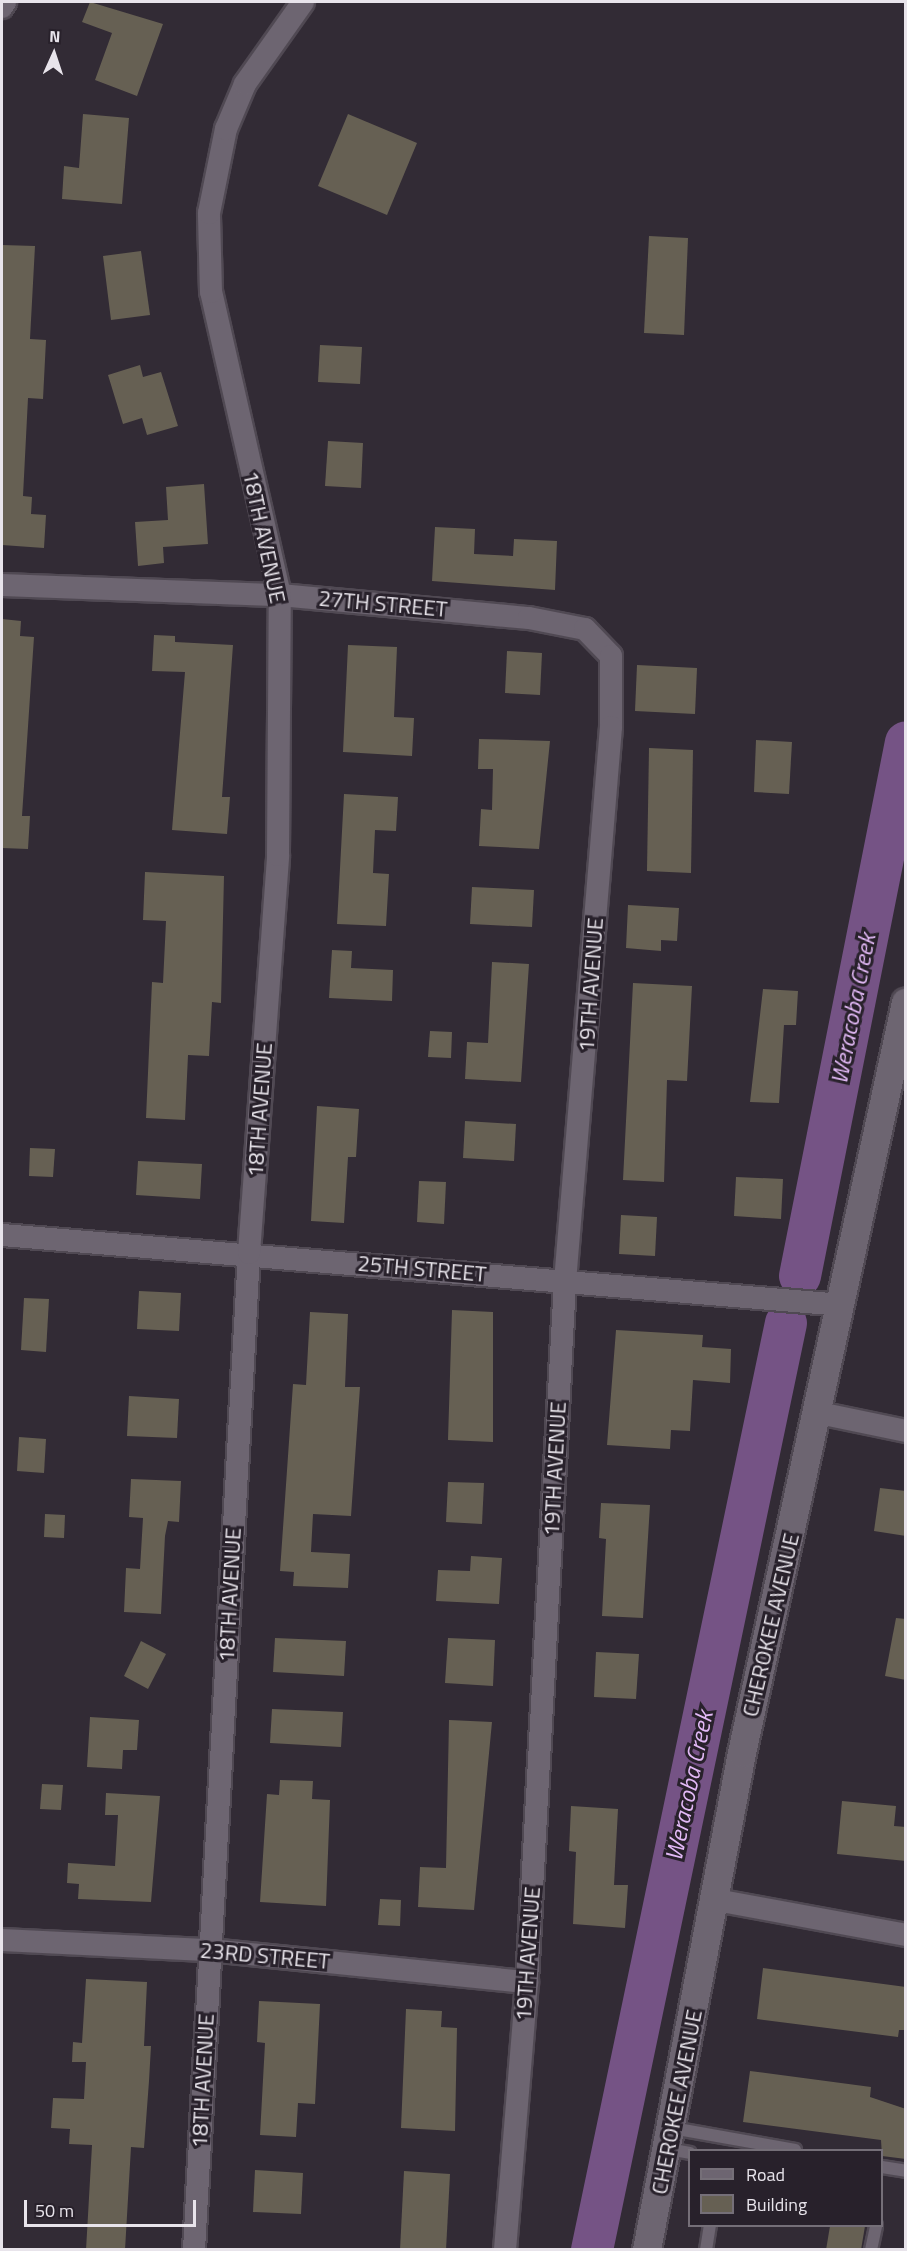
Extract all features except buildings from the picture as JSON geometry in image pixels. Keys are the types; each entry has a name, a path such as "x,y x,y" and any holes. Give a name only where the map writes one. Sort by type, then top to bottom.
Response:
{"street":[{"path":"2,7 5,2"},
{"name":"18TH AVENUE","path":"194,2250 249,1253 278,855 280,595 211,292 209,213 226,129 245,84 303,2"},
{"name":"27TH STREET","path":"2,585 280,595 419,606 585,629 611,656 611,689"},
{"name":"19TH AVENUE","path":"505,2250 527,1982 565,1282 611,689"},
{"name":"CHEROKEE AVENUE","path":"647,2250 676,2143 742,1753 819,1413 906,1003"},
{"name":"25TH STREET","path":"2,1235 249,1253 842,1305"},
{"path":"819,1413 906,1431"},
{"path":"717,1900 906,1935"},
{"name":"23RD STREET","path":"2,1940 210,1950 527,1982"}],"lane":[{"path":"676,2143 765,2149"},
{"path":"883,2167 906,2171"},
{"path":"706,2250 710,2227"},
{"path":"871,2250 876,2227"}],"waterway":[{"name":"Weracoba Creek","path":"800,1276 906,742"},
{"name":"Weracoba Creek","path":"592,2250 786,1323"}]}
